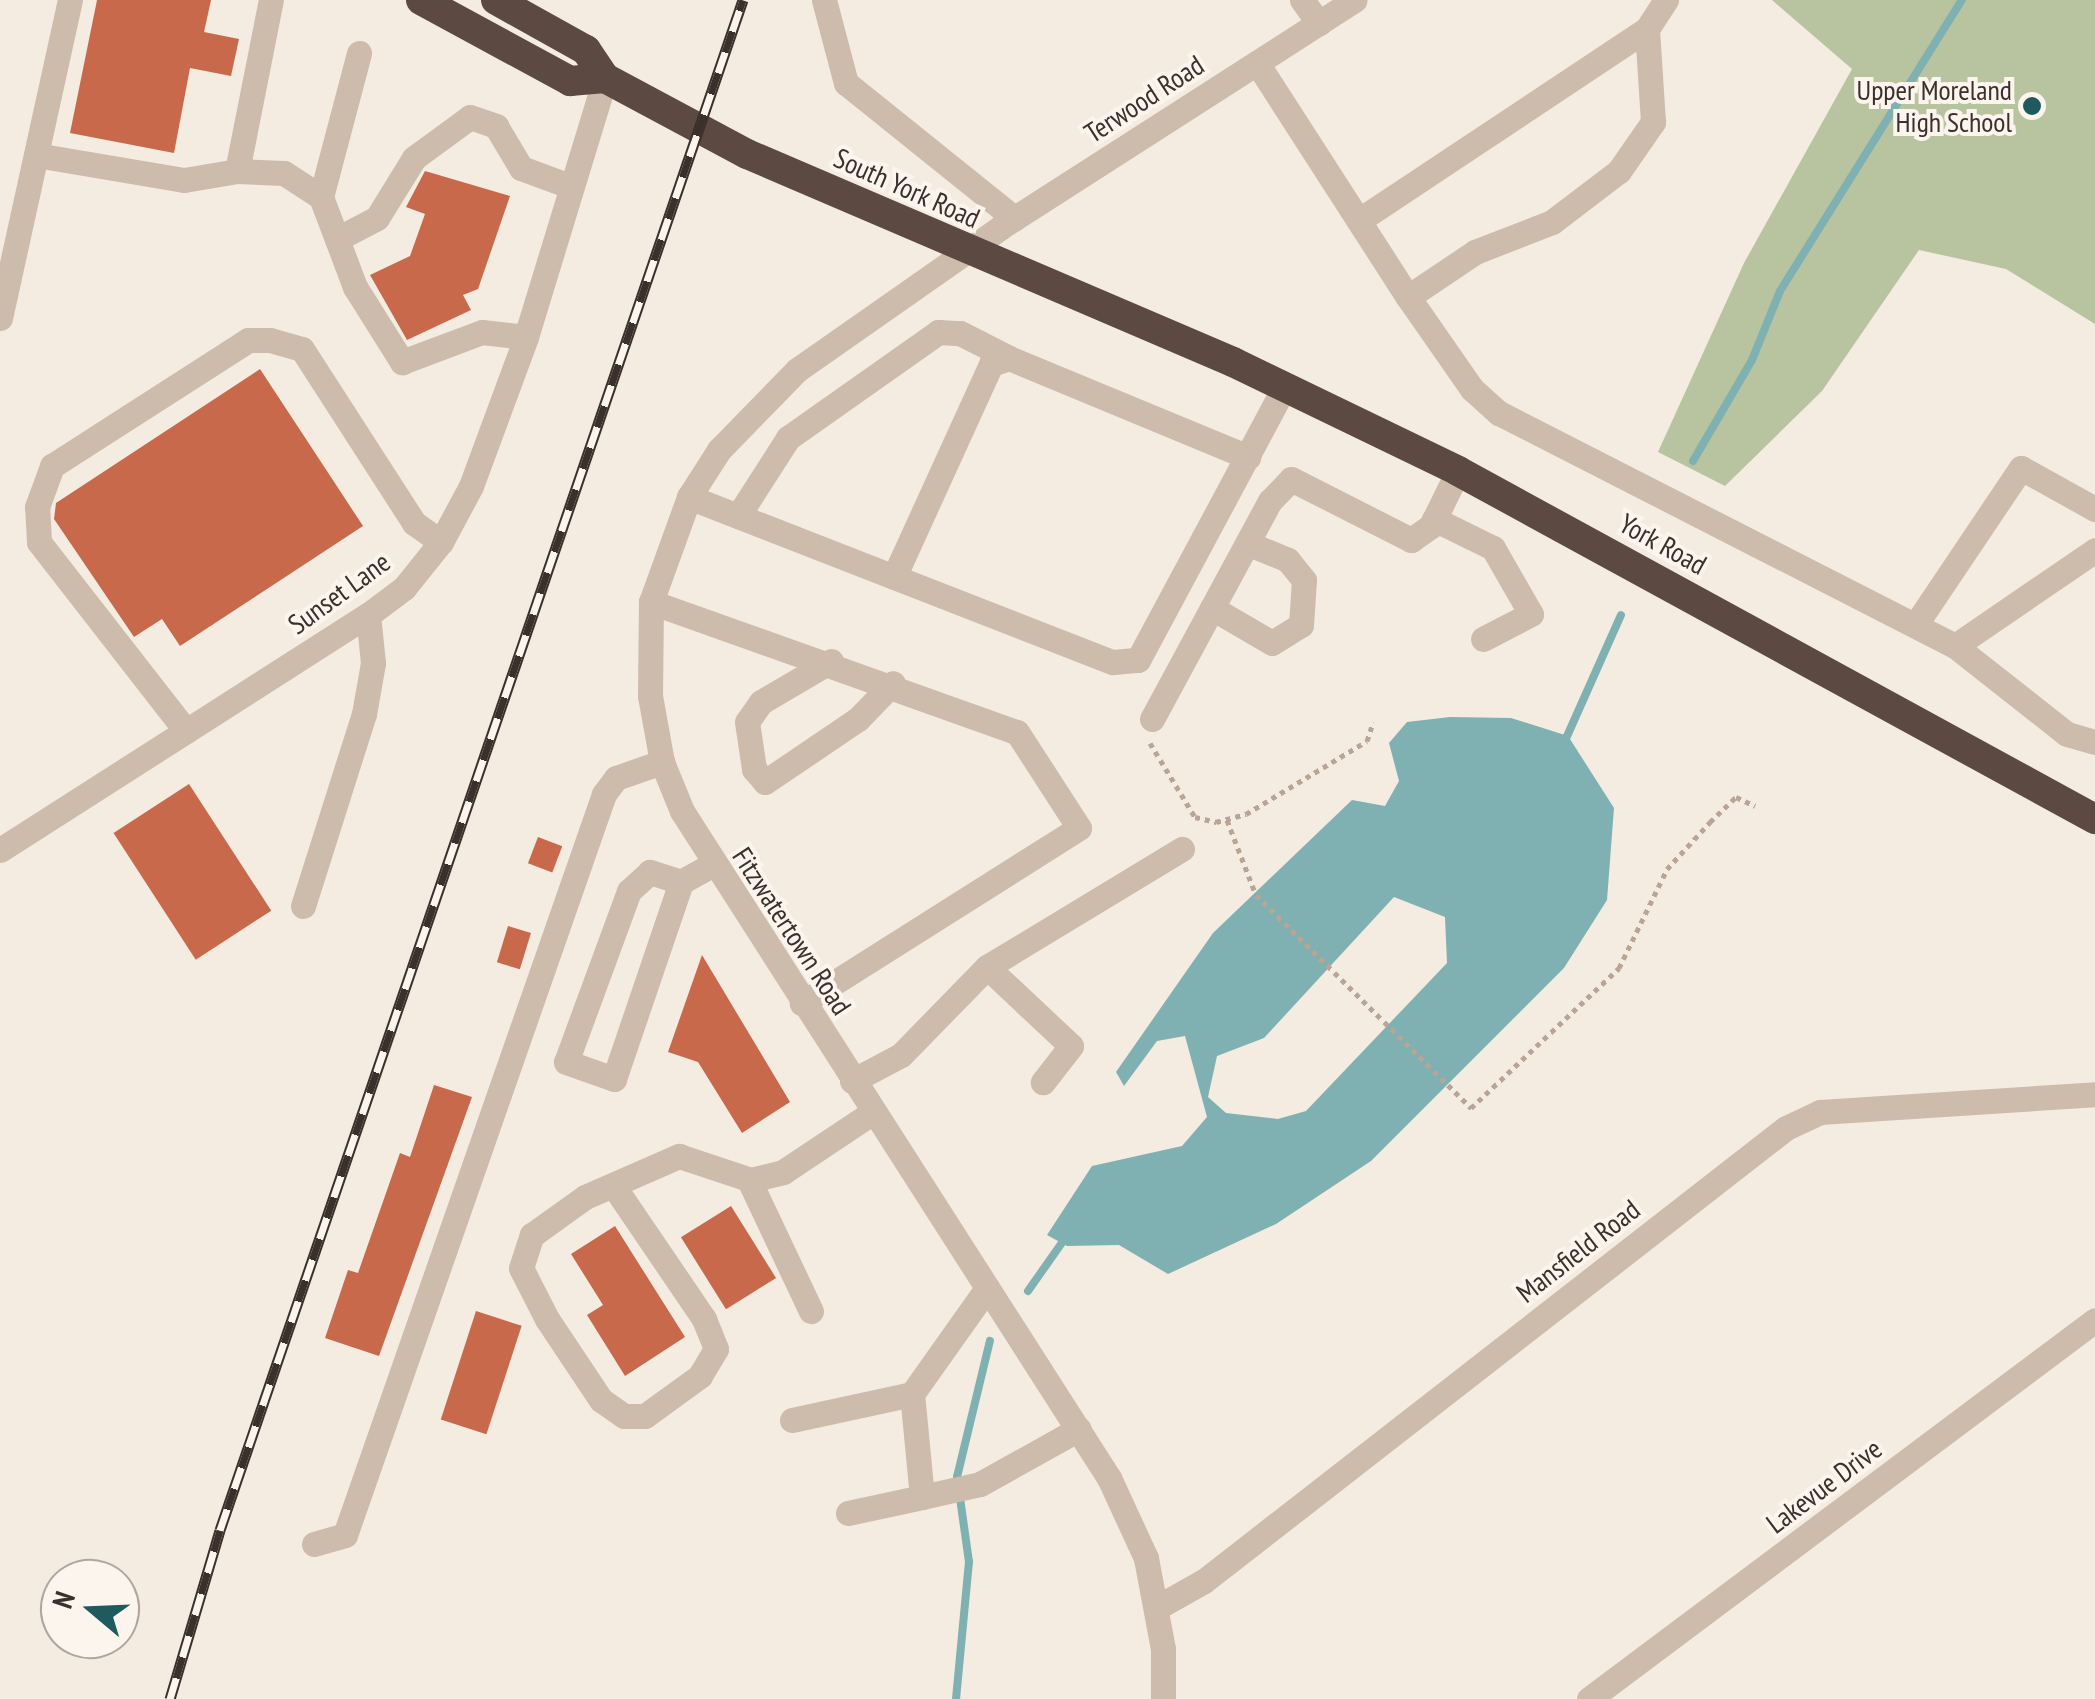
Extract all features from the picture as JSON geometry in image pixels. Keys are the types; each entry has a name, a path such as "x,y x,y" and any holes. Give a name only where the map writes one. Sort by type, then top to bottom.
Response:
{"highway":[{"name":"South York Road","path":"421,0 570,81 605,78"},
{"name":"South York Road","path":"496,0 586,50 605,78 747,154 1189,344"},
{"name":"York Road","path":"1189,344 1458,471 2095,819"}],"street":[{"path":"0,318 70,0"},
{"path":"237,171 271,0"},
{"path":"824,0 846,82 1014,218"},
{"path":"1302,0 1319,23"},
{"name":"Terwood Road","path":"967,250 1354,0"},
{"path":"1361,219 1647,29 1666,0"},
{"path":"1408,297 1475,252 1552,222 1618,170 1653,122 1647,29"},
{"path":"321,198 359,53"},
{"path":"1256,63 1361,219 1408,297 1472,389 1499,413 1916,624 1955,646 2067,734 2095,742"},
{"name":"Sunset Lane","path":"0,850 368,615 404,588 441,542 471,486 526,336 605,78"},
{"path":"337,239 378,218 414,158 470,117 496,126 522,168 572,186"},
{"path":"36,155 184,180 237,171 284,172 321,198 375,327 402,362 482,332 526,336"},
{"name":"Fitzwatertown Road","path":"967,250 784,382 720,450 689,498 651,602 650,696 662,762 712,865 1080,1430 1132,1522 1156,1608 1163,1699"},
{"path":"738,516 788,438 938,332 960,334 1248,458"},
{"path":"186,731 39,542 37,507 52,466 248,340 270,340 302,349 414,522 441,542"},
{"path":"894,577 991,364 1009,358"},
{"path":"689,498 1113,662 1138,660 1284,386"},
{"path":"1916,624 2020,468 2095,508"},
{"path":"1152,719 1247,544 1291,479 1411,540 1434,519 1458,471"},
{"path":"1434,519 1493,548 1531,614 1483,639"},
{"path":"1212,608 1272,643 1301,625 1304,580 1288,560 1247,544"},
{"path":"1955,646 2095,550"},
{"path":"651,602 831,660 1017,732 1079,828 802,1003"},
{"path":"303,906 364,714 374,664 368,615"},
{"path":"831,660 760,702 748,722 754,769 766,782 858,720 893,683"},
{"path":"314,1544 345,1534 604,794 616,778 662,762"},
{"path":"852,1080 902,1055 987,967 1182,849"},
{"path":"681,882 650,872 628,891 566,1062 614,1078 681,882 712,865"},
{"path":"987,967 1072,1046 1043,1082"},
{"name":"Mansfield Road","path":"1156,1608 1204,1581 1786,1128 1820,1112 2095,1094"},
{"path":"612,1185 704,1319 716,1349 700,1376 645,1416 624,1416 601,1400 521,1268 532,1234 612,1185 679,1156 748,1180 783,1172 873,1112"},
{"path":"748,1180 811,1311"},
{"path":"792,1420 912,1394 988,1288"},
{"name":"Lakevue Drive","path":"1589,1699 2095,1320"},
{"path":"912,1394 928,1496"},
{"path":"848,1514 980,1484 1080,1430"}],"path":[{"path":"1152,719 1144,731 1171,786 1195,817 1227,820 1367,741 1372,722"},
{"path":"1227,820 1256,896 1471,1108 1619,968 1668,870 1710,822 1736,797 1755,806"}],"green space":[{"path":"1772,0 2095,0 2095,324 2006,269 1919,250 1822,391 1725,486 1658,452 1744,263 1852,69"}],"water":[{"path":"1450,717 1511,718 1568,736 1614,808 1607,900 1564,968 1371,1161 1276,1224 1168,1274 1119,1245 1067,1246 1047,1235 1092,1166 1182,1146 1207,1117 1185,1036 1157,1041 1124,1086 1116,1072 1213,933 1352,800 1385,806 1399,781 1389,743 1407,722","holes":["1394,897 1445,917 1447,963 1306,1111 1278,1119 1226,1113 1208,1097 1217,1056 1264,1038"]}],"building":[{"path":"97,0 211,0 204,32 239,39 231,76 190,68 174,153 70,133"},
{"path":"425,171 510,196 478,289 463,295 471,310 407,340 370,275 410,256 425,214 406,207"},
{"path":"260,369 363,526 180,646 162,619 134,637 54,519 56,503"},
{"path":"189,784 271,911 196,960 114,833"},
{"path":"538,837 562,846 552,872 528,863"},
{"path":"508,926 531,933 520,969 497,962"},
{"path":"702,955 790,1102 742,1133 698,1062 668,1052"},
{"path":"434,1085 472,1097 379,1356 325,1338 348,1270 358,1273 400,1153 410,1157"},
{"path":"731,1206 776,1278 726,1309 681,1237"},
{"path":"615,1226 685,1337 625,1376 587,1315 603,1305 571,1254"},
{"path":"476,1311 522,1326 486,1434 441,1419"}],"waterway":[{"path":"1693,461 1752,360 1780,291 1962,0"},
{"path":"1564,743 1621,615"},
{"path":"1028,1291 1066,1237"},
{"path":"956,1699 969,1562 957,1477 990,1341"}],"railway":[{"path":"170,1699 220,1530 743,0"}],"place":[{"name":"Upper Moreland High School","path":"2032,106"}]}
